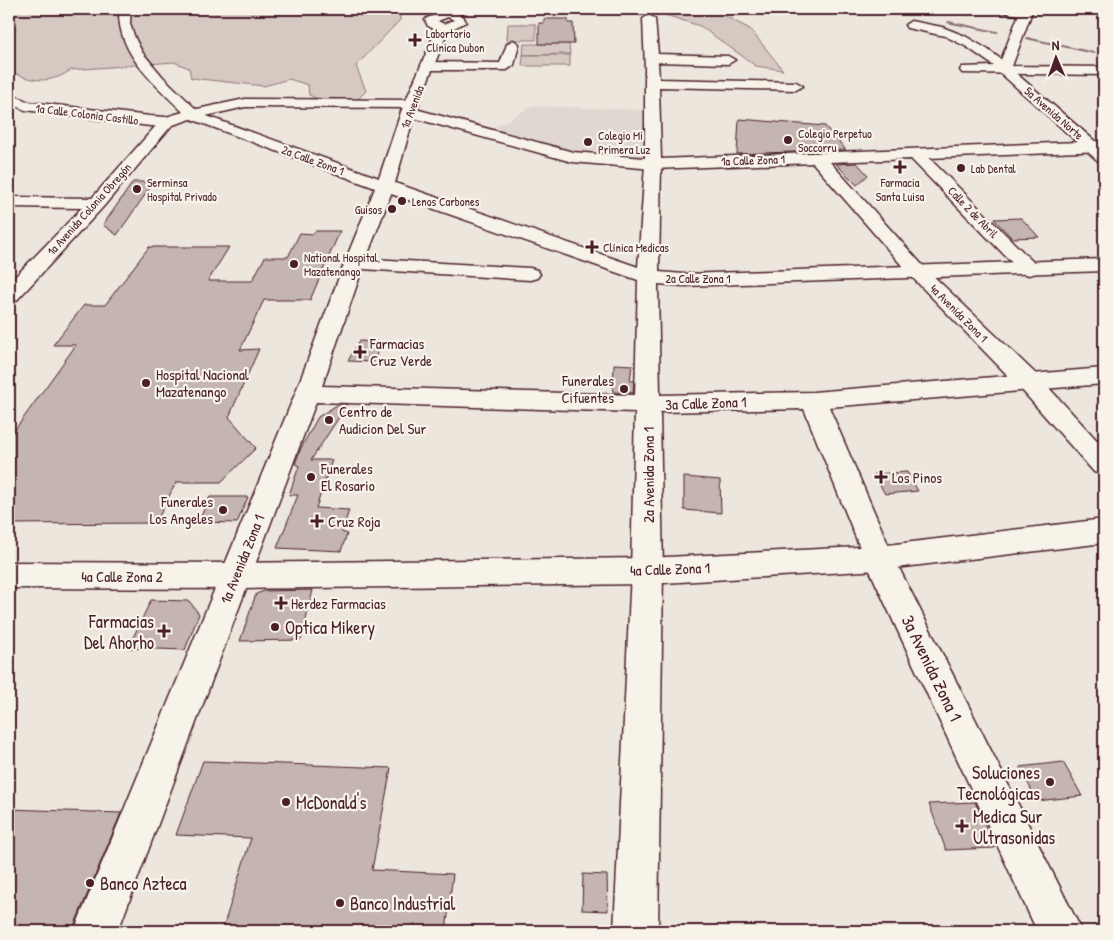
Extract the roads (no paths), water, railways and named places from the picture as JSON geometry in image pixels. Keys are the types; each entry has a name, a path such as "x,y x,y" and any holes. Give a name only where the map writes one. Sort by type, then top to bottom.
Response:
{"street":[{"path":"124,9 125,33 137,56 196,116"},
{"path":"1004,9 1026,11 1004,68"},
{"name":"1a Avenida","path":"450,11 460,20 458,23 445,28 432,24 431,20 450,11"},
{"name":"2a Avenida Zona 1","path":"636,931 647,571 648,277 653,164 649,19"},
{"name":"5a Avenida Norte","path":"911,25 928,26 973,44 1100,150"},
{"name":"1a Avenida","path":"385,186 410,108 445,28"},
{"path":"428,66 502,67 507,65 513,44"},
{"path":"651,58 728,60"},
{"path":"967,70 1004,68 1104,71"},
{"path":"652,83 796,86"},
{"name":"1a Calle Colonia Castillo","path":"9,97 25,106 167,122"},
{"name":"1a Calle Zona 1","path":"167,122 196,116 220,107 245,103 410,108 572,157 653,164 817,157 1100,150"},
{"name":"2a Calle Zona 1","path":"196,116 385,186 648,277 684,280 1104,266"},
{"name":"1a Avenida Colonia Obregón","path":"9,295 97,202 167,122"},
{"name":"Calle 2 de Abril","path":"916,154 1030,269"},
{"name":"4a Avenida Zona 1","path":"817,157 918,272 1029,382 1104,464"},
{"name":"1a Avenida Zona 1","path":"96,931 307,394 354,264 385,186"},
{"path":"9,202 97,202"},
{"path":"354,264 530,274"},
{"name":"3a Calle Zona 1","path":"307,394 648,404 813,400 1104,376"},
{"name":"3a Avenida Zona 1","path":"813,400 878,558 1060,931"},
{"name":"4a Calle Zona 1","path":"235,576 647,571 878,558 1104,531"},
{"name":"4a Calle Zona 2","path":"9,575 235,576"}],"waterway":[{"path":"948,22 997,32"},
{"path":"1027,38 1094,53"}],"place":[{"name":"Labortorio Clínica Dubon","path":"415,40"},
{"name":"Colegio Perpetuo Soccorru","path":"788,140"},
{"name":"Colegio Mi Primera Luz","path":"588,142"},
{"name":"Farmacia Santa Luisa","path":"900,167"},
{"name":"Lab Dental","path":"961,168"},
{"name":"Serminsa Hospital Privado","path":"137,189"},
{"name":"Lenos Carbones","path":"402,201"},
{"name":"Guisos","path":"392,209"},
{"name":"Clínica Medicas","path":"592,247"},
{"name":"National Hospital, Mazatenango","path":"294,264"},
{"name":"Farmacias Cruz Verde","path":"360,352"},
{"name":"Hospital Nacional Mazatenango","path":"146,383"},
{"name":"Funerales Cifuentes","path":"624,389"},
{"name":"Centro de Audicion Del Sur","path":"329,420"},
{"name":"Funerales El Rosario","path":"311,477"},
{"name":"Los Pinos","path":"881,477"},
{"name":"Funerales Los Angeles","path":"223,510"},
{"name":"Cruz Roja","path":"317,521"},
{"name":"Herdez Farmacias","path":"281,603"},
{"name":"Optica Mikery","path":"275,627"},
{"name":"Farmacias Del Ahorho","path":"164,631"},
{"name":"Soluciones Tecnológicas","path":"1050,782"},
{"name":"McDonald's","path":"286,802"},
{"name":"Medica Sur Ultrasonidas","path":"962,826"},
{"name":"Banco Azteca","path":"90,883"},
{"name":"Banco Industrial","path":"340,903"}]}
